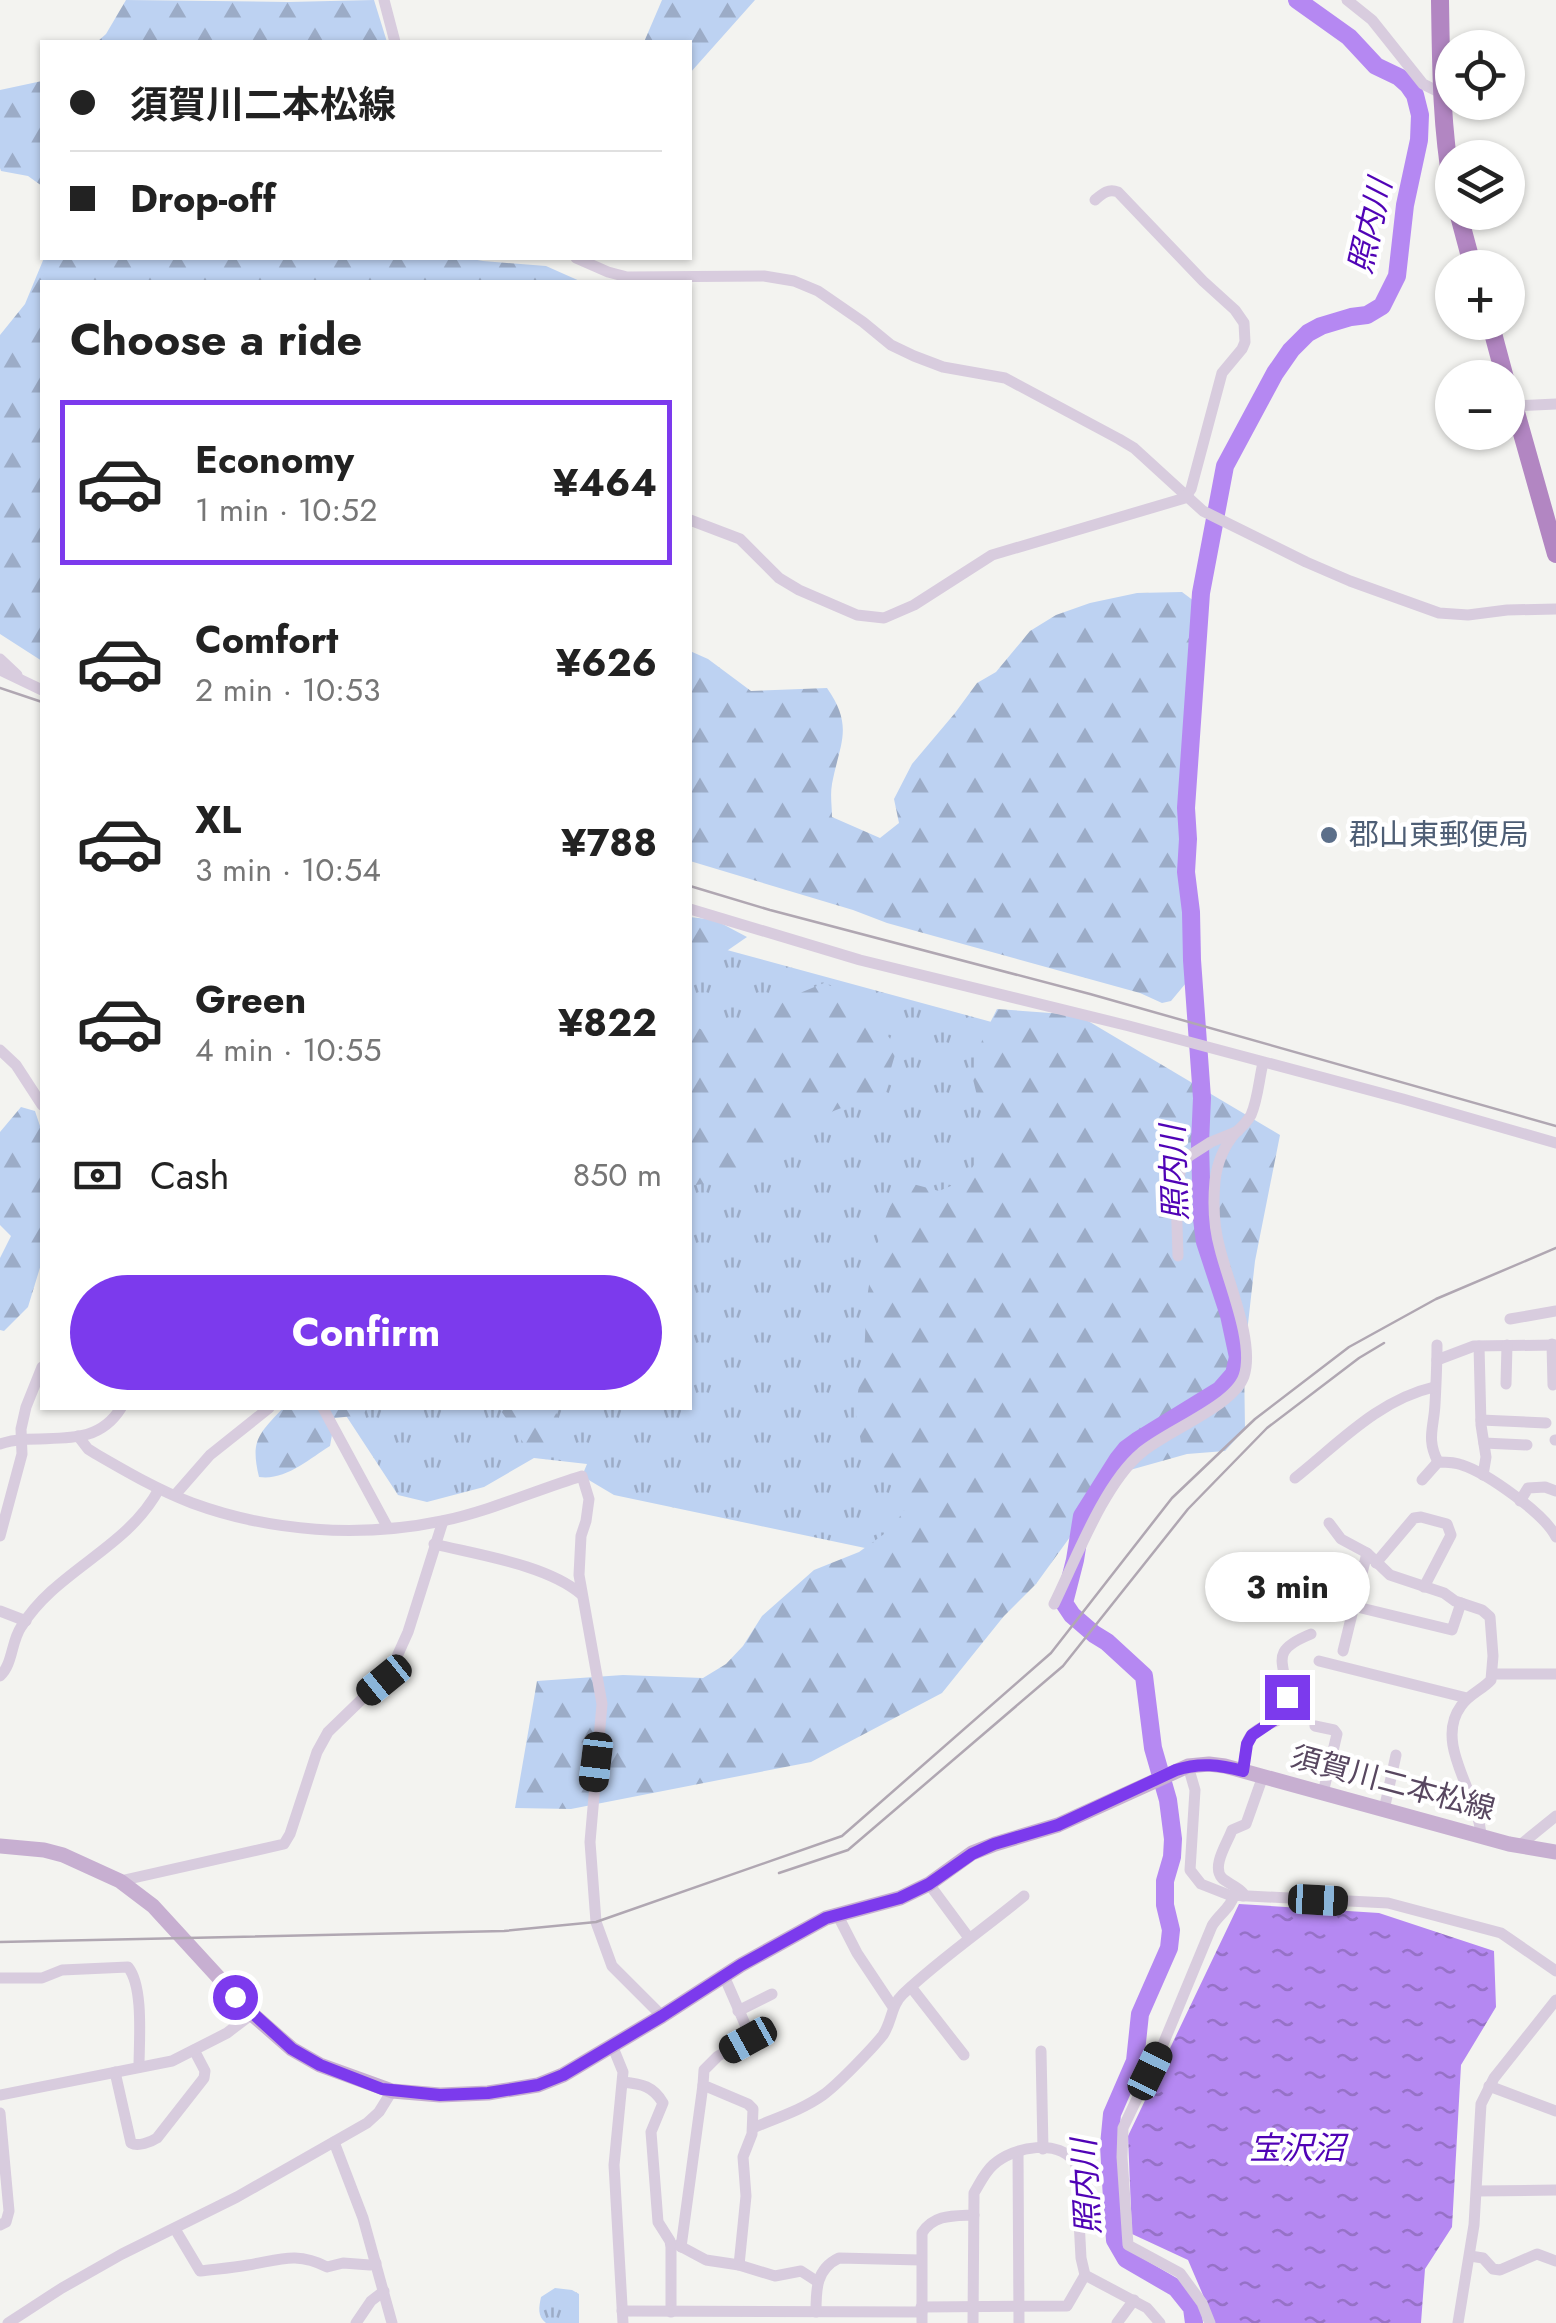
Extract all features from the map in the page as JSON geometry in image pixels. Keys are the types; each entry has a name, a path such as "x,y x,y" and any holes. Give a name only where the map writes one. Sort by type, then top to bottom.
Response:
{"highway":[{"path":"1440,0 1440,30"},
{"path":"1525,445 1556,554"}],"main road":[{"name":"須賀川二本松線","path":"0,1846 63,1855 120,1881 153,1906 252,2014 292,2049 320,2065 392,2092 440,2095 538,2085 563,2075 784,1940 837,1914 900,1898 929,1884 972,1854 1058,1825 1182,1768 1216,1764 1480,1836 1556,1852"}],"street":[{"path":"384,0 394,40"},
{"path":"1347,0 1380,30 1424,84 1435,90"},
{"path":"692,521 740,539 779,578 798,590 856,615 884,618 914,605 992,555 1186,496 1222,374 1245,342 1244,324 1236,310 1118,192 1105,192 1094,200"},
{"path":"581,260 628,277 764,276 794,281 818,291 891,345 942,367 1006,378 1119,438 1214,517 1350,581 1440,613 1556,610"},
{"path":"1525,405 1556,404"},
{"path":"0,658 19,679"},
{"path":"0,670 40,689"},
{"path":"692,909 860,960 1130,1026 1556,1143"},
{"path":"0,1050 40,1102"},
{"path":"1054,1604 1110,1490 1124,1470 1144,1450 1230,1396 1244,1376 1244,1338 1218,1243 1215,1181 1220,1160 1251,1114 1264,1063"},
{"path":"1178,1256 1176,1186 1181,1167 1212,1142 1238,1131"},
{"path":"1510,1319 1556,1310"},
{"path":"1437,1360 1479,1346 1554,1344 1553,1385"},
{"path":"1437,1345 1430,1438 1438,1462"},
{"path":"1506,1384 1507,1345"},
{"path":"1479,1346 1486,1464 1482,1475"},
{"path":"0,1536 22,1454 21,1430 26,1407 40,1372"},
{"path":"1295,1478 1364,1420 1412,1393 1434,1388"},
{"path":"0,1444 78,1436 106,1426 119,1410"},
{"path":"175,1495 210,1454 266,1410"},
{"path":"324,1410 388,1528"},
{"path":"1481,1420 1546,1423"},
{"path":"78,1436 88,1449 159,1489 229,1514 321,1530 388,1528 443,1520 582,1476 589,1494 581,1536 581,1594 602,1704 590,1842 596,1922 612,1966 662,2016"},
{"path":"1484,1443 1527,1445"},
{"path":"1438,1462 1462,1465 1482,1475 1549,1524 1556,1537"},
{"path":"1422,1480 1438,1462"},
{"path":"1520,1501 1528,1488 1556,1491"},
{"path":"0,1676 8,1668 20,1628 57,1586 128,1530 159,1489"},
{"path":"1342,1651 1371,1558 1414,1518 1422,1517 1447,1524 1451,1534 1424,1587"},
{"path":"120,1881 284,1844 328,1732 390,1672 420,1600 443,1520"},
{"path":"1328,1522 1341,1539 1390,1575 1444,1593 1490,1617 1490,1683 1467,1698 1453,1719 1451,1734 1460,1770 1476,1806 1480,1836"},
{"path":"434,1544 538,1570 581,1594"},
{"path":"1353,1606 1452,1630 1461,1603"},
{"path":"0,1611 26,1621"},
{"path":"1243,1771 1249,1738 1283,1715 1287,1708 1281,1658 1288,1647 1311,1634"},
{"path":"1319,1661 1467,1698"},
{"path":"1492,1674 1556,1674"},
{"path":"1315,1726 1337,1734 1324,1793"},
{"path":"1384,1810 1396,1755"},
{"path":"1182,1768 1196,1790 1190,1870 1201,1884 1238,1895 1388,1903 1501,1933 1556,1971"},
{"path":"1210,2323 1202,2302 1180,2273 1128,2245 1123,2128 1212,1926 1243,1892 1221,1877 1218,1868 1232,1830 1246,1824 1262,1776"},
{"path":"1519,1846 1556,1816"},
{"path":"929,1884 970,1938"},
{"path":"753,2128 824,2095 884,2034 897,2000 1024,1896"},
{"path":"837,1914 893,2007"},
{"path":"0,1978 42,1978 62,1970 128,1967 135,1976 139,2067"},
{"path":"663,2316 704,2070 718,2056 748,2040 748,2031 724,1976"},
{"path":"911,1987 964,2055"},
{"path":"738,2011 772,1994"},
{"path":"1458,2323 1477,2191 1481,2104 1488,2086 1556,2000"},
{"path":"0,2095 172,2060 227,2033 252,2014"},
{"path":"612,2045 623,2072 614,2166 622,2317 762,2317 816,2312 922,2314 972,2307 1067,2306"},
{"path":"116,2072 132,2143 150,2142 204,2078 205,2071 194,2050"},
{"path":"1041,2051 1042,2149"},
{"path":"623,2082 648,2086 663,2103 651,2132 658,2222 676,2244 706,2260 776,2276 801,2271 818,2282"},
{"path":"703,2085 748,2104 753,2110 753,2128 744,2158 746,2196 739,2265"},
{"path":"1488,2086 1556,2111"},
{"path":"8,2323 122,2254 175,2229 374,2118 392,2092"},
{"path":"0,2113 9,2211 6,2222 0,2225"},
{"path":"334,2142 364,2218 392,2323"},
{"path":"972,2323 974,2192 994,2164 1027,2148 1056,2149 1076,2164 1085,2275 1067,2306 1067,2323"},
{"path":"1018,2152 1018,2323"},
{"path":"1477,2191 1556,2190"},
{"path":"922,2314 920,2241 926,2226 938,2218 974,2216"},
{"path":"175,2229 200,2271 290,2257 315,2261 327,2268 343,2263 376,2263"},
{"path":"1470,2256 1483,2258 1500,2270 1537,2254 1556,2261"},
{"path":"816,2312 822,2270 838,2258 920,2260"},
{"path":"1085,2275 1147,2308 1160,2323"},
{"path":"356,2323 371,2301 384,2291"},
{"path":"1116,2323 1134,2300"}],"green space":[{"path":"126,0 374,0 386,40 99,40"},
{"path":"662,0 755,0 692,71 692,40 645,40"},
{"path":"40,81 40,185 28,176 1,171 0,90"},
{"path":"43,260 477,260 546,266 578,280 40,280 40,660 0,634 0,335 25,304"},
{"path":"1182,592 1198,604 1188,675 1180,804 1192,937 1186,983 1171,1001 1162,1003 1140,993 887,923 692,862 692,652 751,691 827,688 843,724 831,788 832,817 880,838 899,823 894,799 912,764 977,683 996,672 1030,631 1056,615 1137,593"},
{"path":"692,917 715,920 747,937 705,966 692,970"},
{"path":"692,941 1172,1071 1103,1438 1036,1584 614,1495 582,1476 587,1464 534,1458 484,1487 427,1502 398,1495 342,1410 692,1410"},
{"path":"824,983 864,1004 897,1048 882,1099 836,1110 723,1177 692,1185 692,1026 719,1036 743,1034 788,998"},
{"path":"997,1009 1078,1015 1280,1135 1255,1261 1244,1360 1245,1429 1225,1451 1187,1454 1130,1470 1100,1490 1036,1584 1004,1616 942,1693 811,1762 571,1809 515,1808 537,1681 623,1675 703,1678 726,1664 762,1616 814,1570 859,1552 891,1529 905,1509 903,1495 878,1474 862,1448 855,1409 872,1266 895,1193 913,1184 939,1191 965,1180 988,1141 972,1075 983,1037"},
{"path":"21,1107 35,1111 40,1126 40,1268 28,1307 4,1331 0,1330 0,1258 11,1236 0,1225 0,1132"},
{"path":"281,1410 366,1410 363,1415 335,1418 330,1446 305,1463 278,1476 259,1477 256,1446"},
{"path":"500,1410 555,1410 559,1419 553,1448 534,1458"},
{"path":"555,2288 579,2294 579,2323 543,2320 539,2311 541,2297"}],"water":[{"name":"宝沢沼","path":"1239,1904 1379,1913 1494,1951 1496,2007 1461,2065 1452,2227 1425,2269 1421,2323 1215,2323 1188,2260 1132,2234 1128,2136"}],"waterway":[{"name":"照内川","path":"1194,2323 1192,2308 1176,2288 1126,2259 1115,2240 1109,2145 1112,2114 1135,2061 1140,2014 1169,1948 1171,1930 1165,1881 1173,1839 1168,1800 1153,1748 1144,1676 1072,1615 1064,1603 1082,1516 1118,1459 1137,1441 1220,1390 1234,1374 1238,1357 1202,1219 1202,1098 1186,872 1186,808 1201,593 1225,466 1291,350 1321,326 1367,315 1382,306 1397,276 1405,205 1419,140 1420,115 1408,85 1376,66 1349,37 1297,0"}],"railway":[{"path":"0,688 40,701"},
{"path":"692,887 1556,1126"},
{"path":"0,1942 504,1931 596,1922 842,1836 1051,1653 1172,1498 1255,1419 1349,1347 1436,1299 1556,1248"},
{"path":"779,1873 848,1850 1063,1666 1188,1509 1267,1428 1384,1343"}],"place":[{"name":"郡山東郵便局","path":"1329,835"}],"route":[{"path":"235,1997 292,2049 320,2065 392,2092 488,2093 538,2085 563,2075 741,1965 826,1918 900,1898 929,1884 972,1854 1058,1825 1176,1770 1209,1764 1243,1771 1249,1738 1286,1712 1287,1697"}]}
